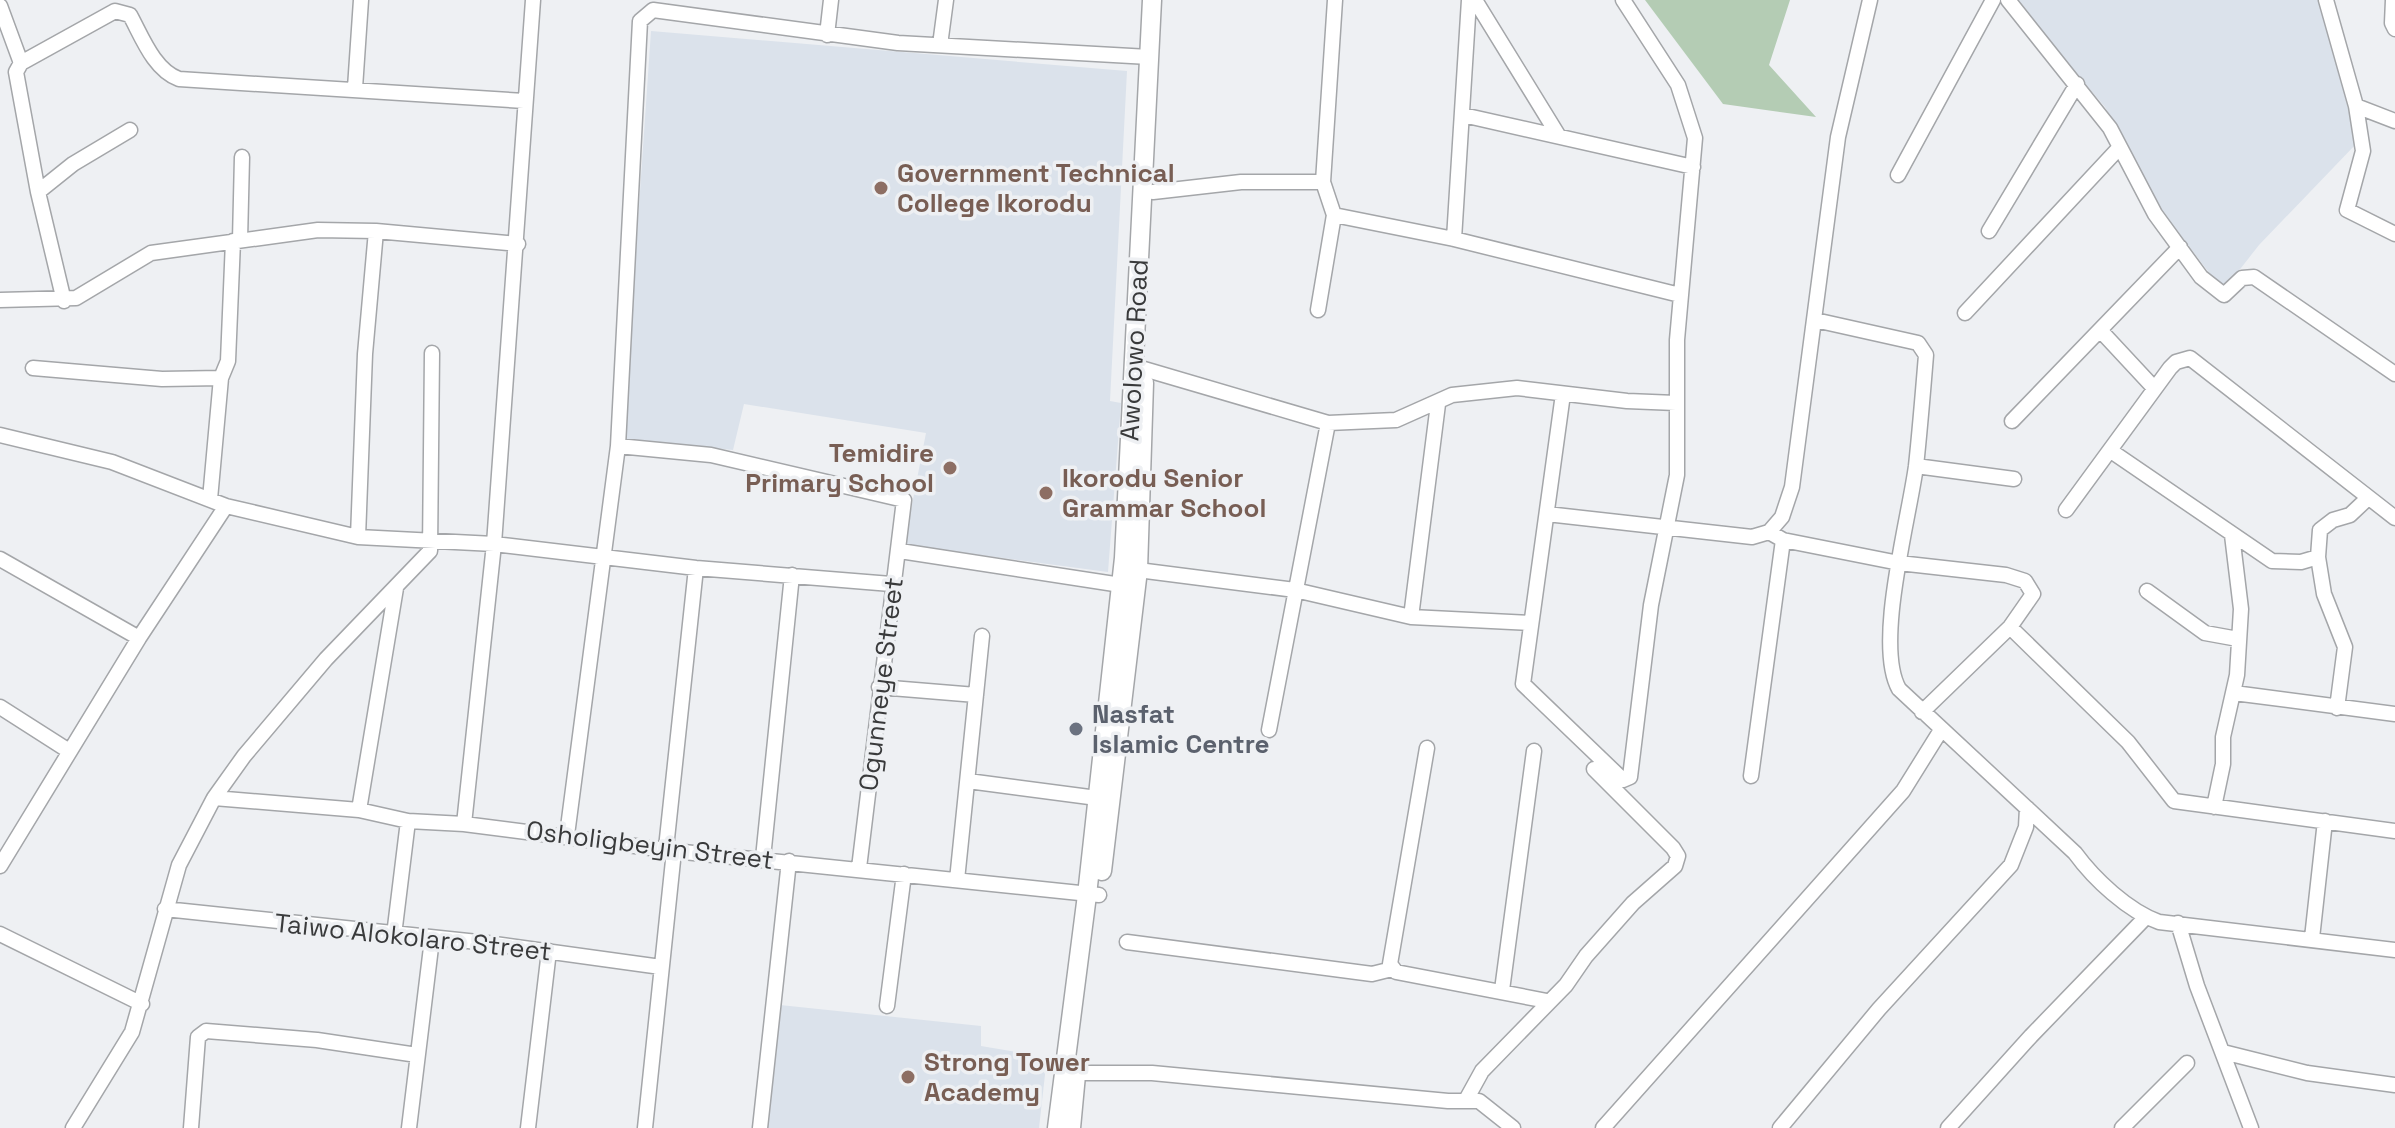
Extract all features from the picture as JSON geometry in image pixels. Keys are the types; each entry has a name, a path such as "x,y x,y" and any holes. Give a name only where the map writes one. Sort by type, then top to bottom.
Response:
{"main road":[{"name":"Awolowo Road","path":"1071,1128 1071,1073 1138,570 1144,369 1141,330 1152,0"},
{"name":"Awolowo Road","path":"1093,895 1097,798 1121,585 1153,192 1162,0"},
{"name":"Awolowo Road","path":"1057,1128 1071,1073"}],"street":[{"path":"355,88 361,0"},
{"path":"464,824 494,544 518,244 524,101 533,0"},
{"path":"827,35 831,0"},
{"path":"940,45 946,0"},
{"path":"1318,310 1334,215 1323,182 1335,0"},
{"path":"1454,239 1469,0"},
{"path":"1475,0 1558,135"},
{"path":"1563,394 1522,674 1526,690 1623,780 1630,777 1651,605 1677,475 1680,295 1695,138 1678,85 1623,0"},
{"path":"1547,514 1665,530 1752,537 1769,532 1782,517 1792,487 1838,137 1870,0"},
{"path":"1898,175 1993,0"},
{"path":"2008,0 2110,128 2155,214 2217,293 2224,295 2242,278 2254,277 2395,374"},
{"path":"2326,0 2356,106 2363,151 2347,210 2395,234"},
{"path":"2393,0 2395,29"},
{"path":"0,6 21,63"},
{"path":"567,835 600,557 618,446 640,21 653,10 827,35 1040,54 1149,57"},
{"path":"64,301 38,192 16,72 21,63 115,11 130,15 159,66 168,75 179,79 524,101"},
{"path":"1989,231 2077,84"},
{"path":"2356,106 2395,121"},
{"path":"1463,115 1693,167"},
{"path":"38,192 73,164 130,130"},
{"path":"1965,313 2119,148"},
{"path":"210,499 221,378 228,361 242,157"},
{"path":"1153,192 1241,182 1323,182"},
{"path":"1334,215 1454,239 1680,295"},
{"path":"0,300 64,301 76,298 151,253 318,230 376,231 518,244"},
{"path":"358,537 365,354 376,231"},
{"path":"2012,421 2180,247"},
{"path":"1815,320 1922,346 1926,355 1916,466 1899,563 1890,669 1899,689 2075,853 2090,873 2146,917 2395,950"},
{"path":"2100,330 2154,388"},
{"path":"73,1128 132,1032 179,865 214,798 244,756 326,659 430,551 432,353"},
{"path":"2066,510 2154,388 2176,362 2190,358 2395,518"},
{"path":"33,368 162,379 221,378"},
{"path":"1144,369 1328,423 1396,420 1463,393 1479,394 1517,388 1676,403"},
{"path":"1411,617 1438,404"},
{"path":"1269,730 1328,423"},
{"path":"0,435 112,462 226,506 358,537 494,544 696,568 891,584"},
{"name":"Ogunneye Street","path":"618,446 711,455 904,500 900,551 891,584 859,868"},
{"path":"2111,451 2232,535 2277,562 2301,562 2318,557"},
{"path":"1916,466 2014,479"},
{"path":"2337,708 2345,647 2328,611 2318,557 2322,526 2350,515 2368,498"},
{"path":"0,866 139,638 226,506"},
{"path":"1769,532 1783,540 1899,563 2006,575 2025,581 2033,594 2010,627 1922,712"},
{"path":"2214,807 2223,764 2223,737 2234,693 2241,609 2232,535"},
{"path":"1751,776 1783,540"},
{"path":"900,551 1121,585"},
{"path":"0,559 139,638"},
{"path":"645,1128 696,568"},
{"path":"1138,570 1295,590 1411,617 1530,623"},
{"path":"763,858 792,575"},
{"path":"359,810 397,588"},
{"path":"2147,591 2205,633 2238,639"},
{"path":"2010,627 2128,742 2174,801 2395,831"},
{"path":"957,880 982,636"},
{"path":"879,687 976,695"},
{"path":"2234,693 2395,714"},
{"path":"0,707 69,751"},
{"path":"1603,1128 1903,791 1941,730"},
{"path":"1392,969 1390,964 1427,748"},
{"path":"1502,990 1534,751"},
{"path":"1466,1100 1482,1071 1547,1001 1566,985 1586,956 1633,903 1675,866 1678,856 1594,769"},
{"path":"968,781 1097,798"},
{"name":"Osholigbeyin Street","path":"214,798 359,810 408,821 567,835 670,850 1093,895"},
{"path":"1780,1128 1879,1009 2011,865 2026,827 2027,808"},
{"path":"394,935 408,821"},
{"path":"2312,938 2325,821"},
{"path":"760,1128 789,861"},
{"path":"887,1006 904,874"},
{"name":"Taiwo Alokolaro Street","path":"165,909 549,951 661,967"},
{"path":"1948,1128 2031,1036 2146,917"},
{"path":"2178,923 2197,986 2251,1128"},
{"path":"0,934 142,1004"},
{"path":"409,1128 432,939"},
{"path":"1127,942 1372,974 1392,969 1547,1001"},
{"path":"528,1128 549,951"},
{"path":"191,1128 198,1037 206,1031 317,1040 417,1055"},
{"path":"2223,1052 2307,1073 2395,1085"},
{"path":"2122,1128 2187,1063"},
{"path":"1071,1073 1152,1073 1448,1101 1479,1101 1513,1128"}],"shaded area":[{"path":"2014,0 2320,0 2357,143 2259,245 2223,291 2156,203 2105,107"},
{"name":"Government Technical College Ikorodu","path":"651,31 1127,71 1110,401 1121,403 1108,572 904,545 926,433 744,404 733,450 623,439"},
{"name":"Strong Tower Academy","path":"780,1005 981,1026 981,1046 1047,1057 1039,1128 767,1128"}],"green space":[{"path":"1645,0 1790,0 1769,65 1816,117 1723,104"}],"place":[{"name":"Government Technical College Ikorodu","path":"881,188"},
{"name":"Temidire Primary School","path":"950,468"},
{"name":"Ikorodu Senior Grammar School","path":"1046,493"},
{"name":"Nasfat Islamic Centre","path":"1076,729"},
{"name":"Strong Tower Academy","path":"908,1077"}]}
